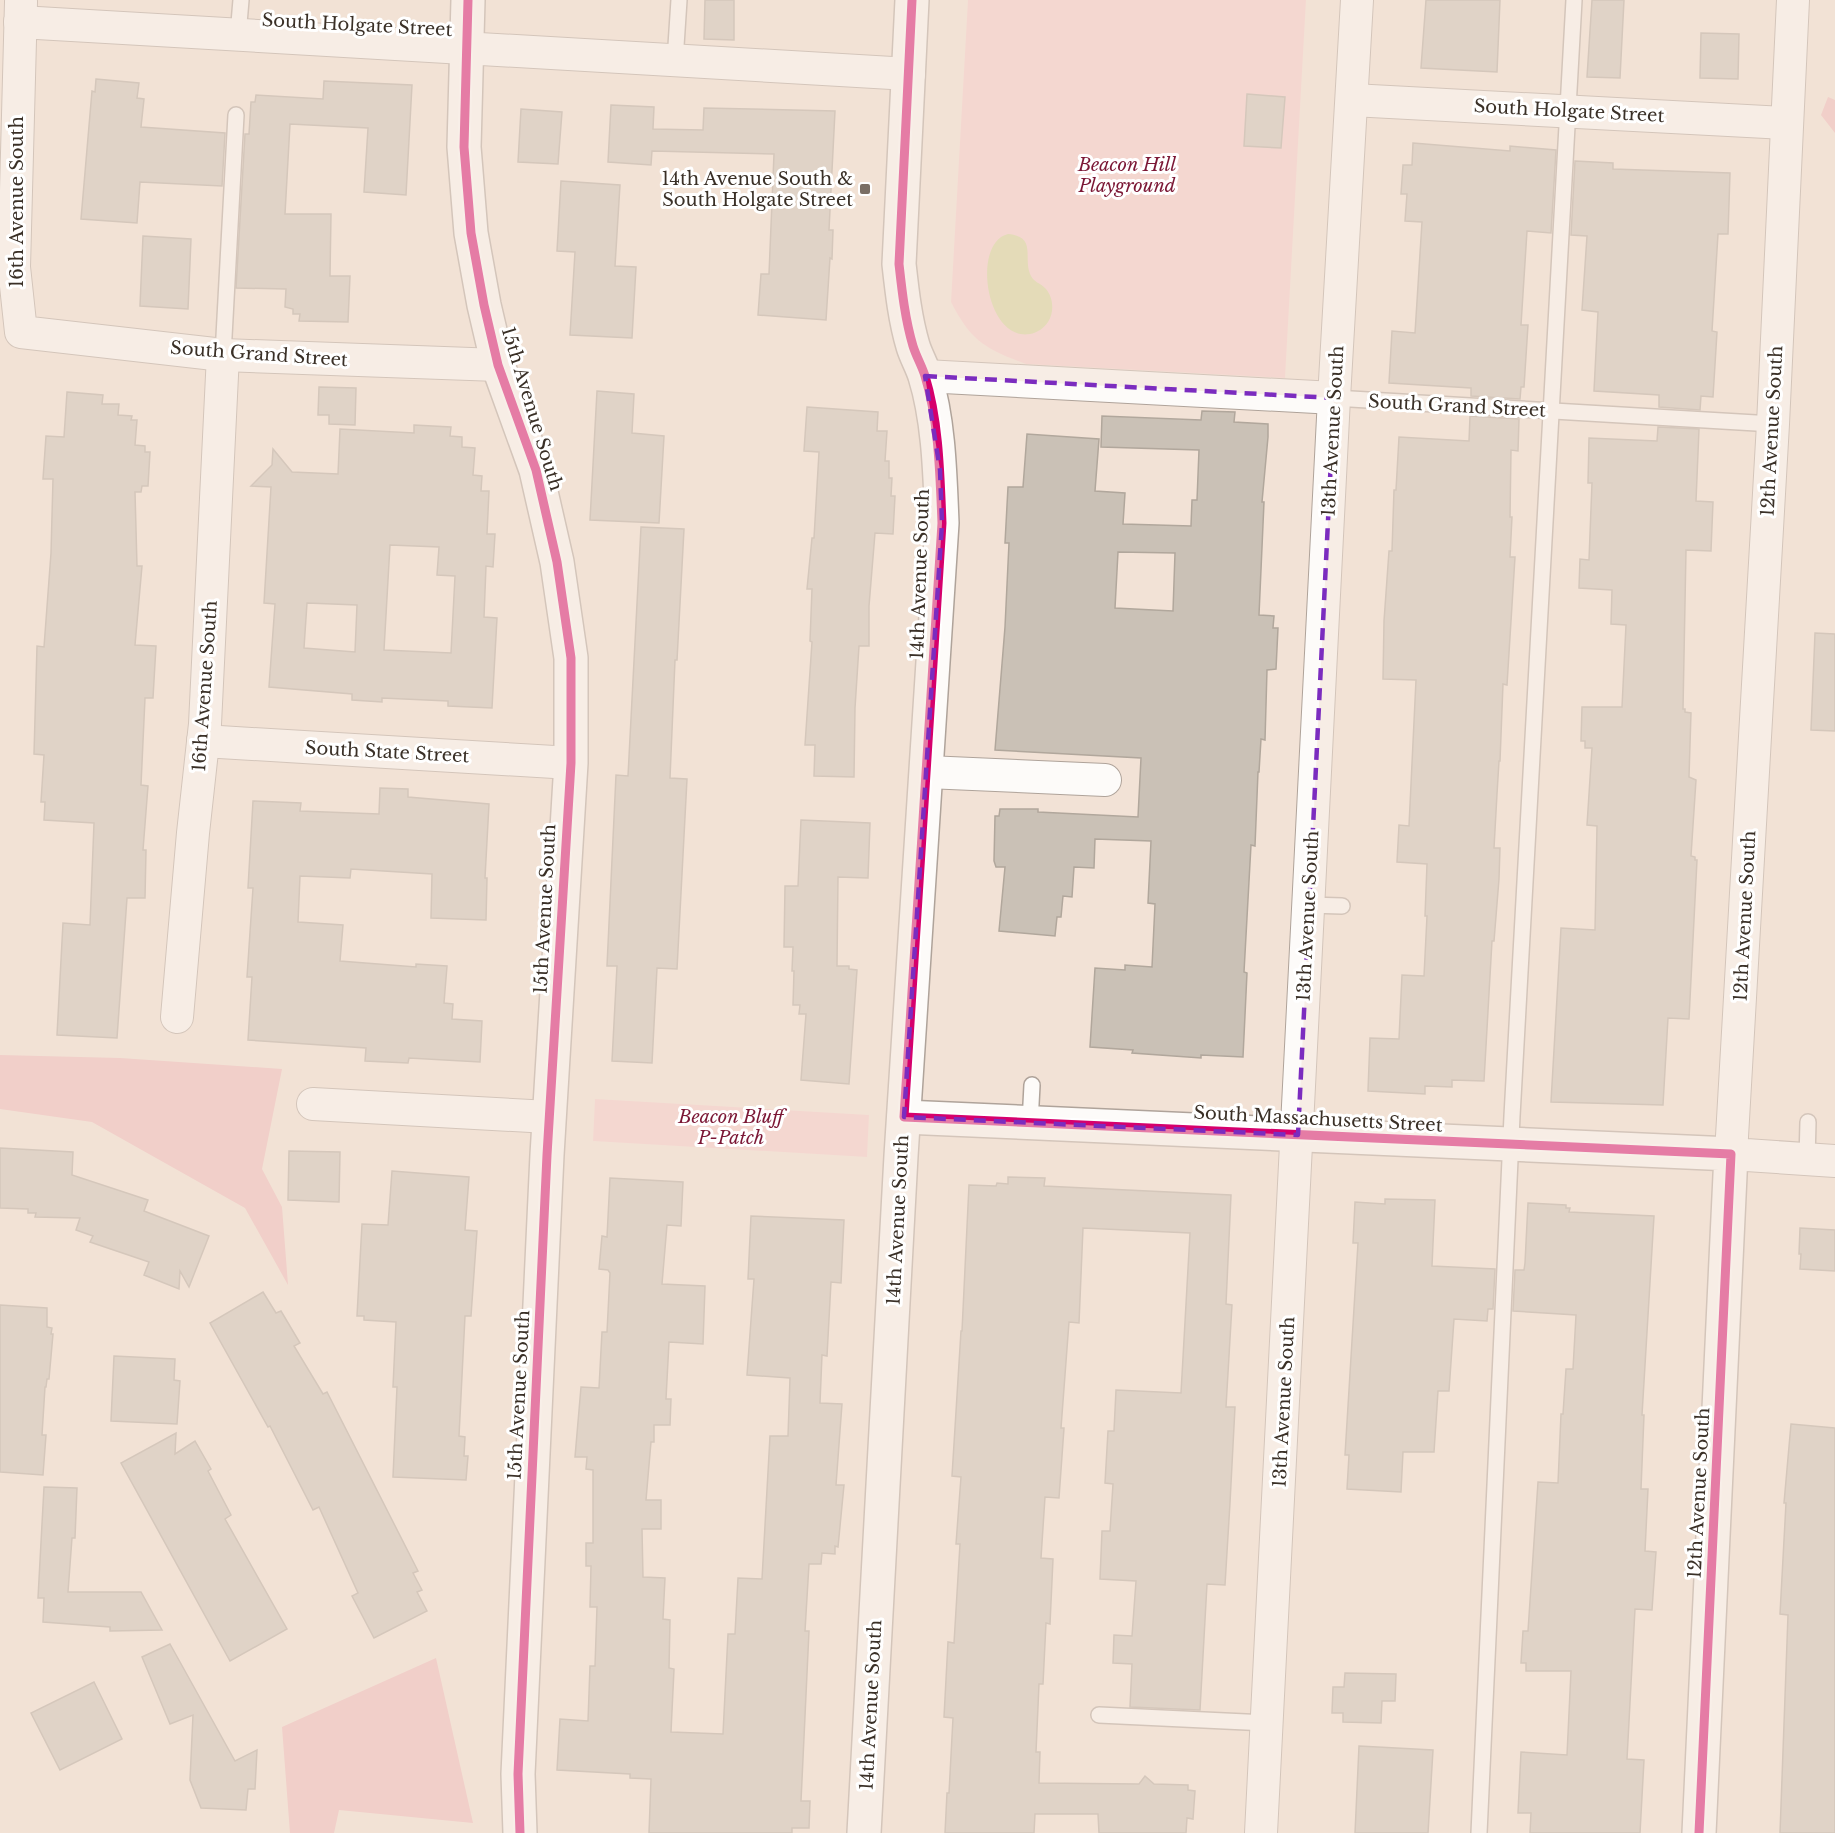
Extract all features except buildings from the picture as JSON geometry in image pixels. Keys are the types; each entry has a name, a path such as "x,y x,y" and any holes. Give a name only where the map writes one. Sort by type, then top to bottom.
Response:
{"street":[{"name":"15th Avenue South","path":"468,0 464,147 471,233 498,365 536,470 557,562 571,658 571,763 549,1117 519,1762 520,1833"},
{"name":"14th Avenue South","path":"864,1833 904,1117 942,523 940,470 926,376 914,347 903,304 899,264 912,0"},
{"name":"13th Avenue South","path":"1261,1833 1334,398 1357,0"},
{"name":"12th Avenue South","path":"1699,1833 1731,1154 1773,424 1793,0"},
{"name":"South Holgate Street","path":"20,11 238,35 909,74"},
{"name":"16th Avenue South","path":"20,11 14,267 21,332"},
{"name":"South Holgate Street","path":"1352,100 1786,123"},
{"name":"South Grand Street","path":"21,332 223,355 498,365"},
{"name":"16th Avenue South","path":"177,1017 203,741 223,355"},
{"name":"South Grand Street","path":"926,376 1334,398"},
{"name":"South State Street","path":"203,741 571,763"},
{"path":"927,772 1105,780"},
{"path":"313,1104 549,1117"},
{"name":"South Massachusetts Street","path":"904,1117 1821,1160"}],"lane":[{"path":"238,35 242,0"},
{"path":"675,61 679,0"},
{"path":"1479,1833 1511,1145 1574,0"},
{"path":"223,355 236,115"},
{"name":"South Grand Street","path":"1334,398 1773,424"},
{"path":"1309,905 1342,906"},
{"path":"1030,1123 1032,1085"},
{"path":"1808,1122 1821,1160"},
{"path":"1099,1715 1267,1723"}],"highlighted area":[{"path":"925,376 1334,398 1298,1135 904,1117 942,523 940,470"}],"green space":[{"name":"Beacon Hill Playground","path":"968,0 1306,0 1285,378 1026,364 990,348 965,326 951,302"},
{"name":"Beacon Bluff P-Patch","path":"595,1099 869,1115 867,1157 593,1141"}],"shaded area":[{"path":"1828,97 1835,100 1835,133 1821,115"},
{"path":"1008,234 1023,239 1026,244 1031,276 1048,291 1051,299 1052,313 1048,322 1040,330 1030,334 1015,332 1003,323 994,308 989,290 987,272 990,255 997,241"},
{"path":"0,1055 120,1058 282,1069 262,1169 282,1207 288,1285 245,1208 92,1122 0,1109"},
{"path":"436,1658 473,1823 339,1810 334,1833 290,1833 282,1727"}],"cycle path":[{"path":"468,0 464,147 471,233 498,365 536,470 557,562 571,658 571,763 547,1155 518,1774 520,1833"},
{"path":"912,0 899,264 910,336 925,376 933,411 938,449 942,523 904,1117 1731,1154 1699,1833"}],"place":[{"name":"14th Avenue South & South Holgate Street","path":"865,189"}]}
